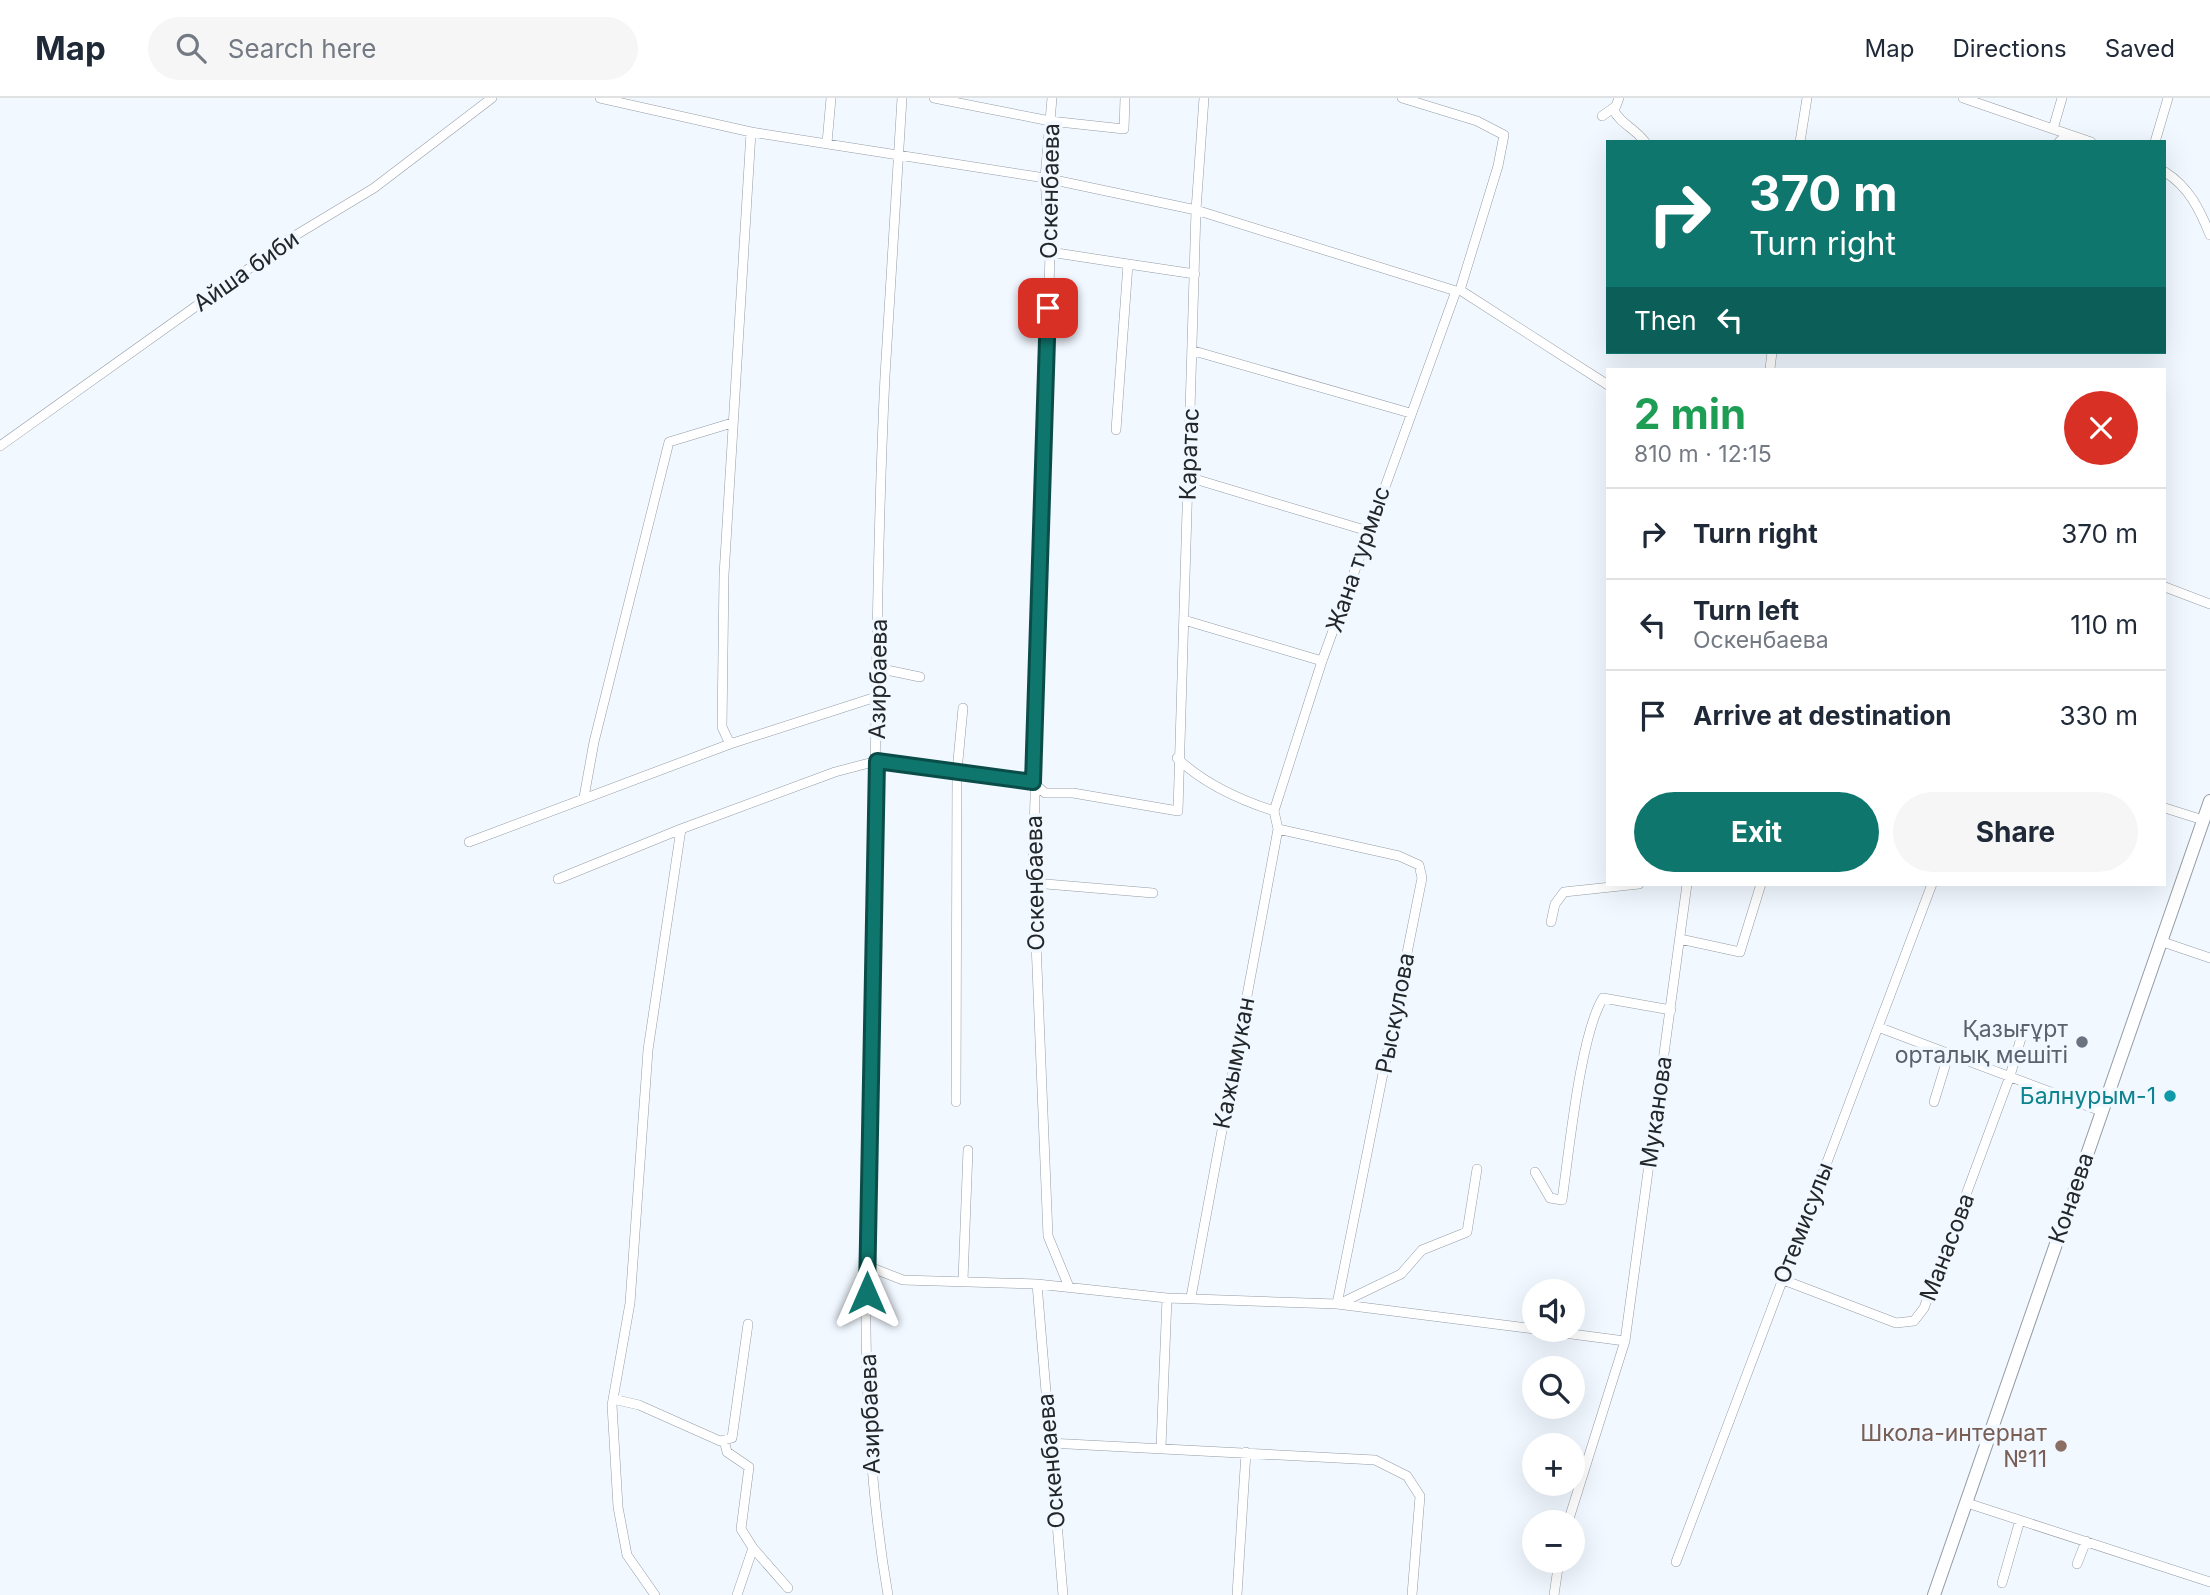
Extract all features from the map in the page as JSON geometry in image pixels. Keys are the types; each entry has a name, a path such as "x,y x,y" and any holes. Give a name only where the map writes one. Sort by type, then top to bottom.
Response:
{"main road":[{"name":"Конаева","path":"1934,1595 2207,812"}],"street":[{"name":"Айша биби","path":"0,446 296,235 374,188 492,98"},
{"path":"600,98 751,132 1045,178 1196,210 1458,291 1606,384"},
{"path":"827,143 831,98"},
{"name":"Азирбаева","path":"888,1595 875,1520 869,1428 867,1266 876,697 885,377 902,98"},
{"path":"934,98 982,102 1050,121 1124,129 1125,98"},
{"name":"Оскенбаева","path":"1052,98 1045,178 1049,252 1033,782 1034,883 1048,1236 1069,1287"},
{"name":"Каратас","path":"1033,782 1045,793 1073,793 1178,811 1177,758 1194,351 1196,210 1204,98"},
{"path":"1402,98 1476,121 1504,135 1499,166 1458,291"},
{"path":"1602,116 1613,109 1619,98"},
{"path":"1800,140 1807,98"},
{"path":"1963,98 2085,140"},
{"path":"2053,129 2062,98"},
{"path":"2156,140 2168,98"},
{"path":"1613,109 1620,123 1637,131 1644,140"},
{"path":"730,744 722,727 724,575 751,132"},
{"path":"2061,140 2068,134"},
{"path":"2166,173 2179,181 2200,210 2210,235"},
{"path":"1049,252 1195,274"},
{"path":"1116,430 1122,310 1128,264"},
{"name":"Жана турмыс","path":"1274,811 1322,661 1368,531 1410,413 1458,291"},
{"path":"1194,351 1410,413"},
{"path":"584,797 598,729 670,442 732,423"},
{"path":"1188,477 1368,531"},
{"path":"2166,587 2210,604"},
{"path":"1184,620 1322,661"},
{"path":"877,668 920,677"},
{"path":"469,842 730,744 876,697"},
{"path":"956,1102 957,771 963,708"},
{"path":"1177,758 1192,772 1243,801 1274,811 1278,829"},
{"path":"558,879 681,829 835,772 877,761 1033,782"},
{"path":"2166,808 2207,812"},
{"path":"654,1595 627,1555 618,1507 613,1399 630,1303 648,1050 681,829"},
{"name":"Кажымукан","path":"1191,1297 1278,829"},
{"name":"Рыскулова","path":"1278,829 1399,856 1419,865 1422,878 1337,1304"},
{"path":"1034,883 1153,893"},
{"path":"1551,922 1555,904 1564,892 1620,886"},
{"name":"Муканова","path":"1572,1510 1625,1341 1688,886"},
{"path":"1680,939 1740,952 1760,886"},
{"name":"Отемисулы","path":"1676,1562 1931,886"},
{"path":"2160,941 2210,958"},
{"path":"1535,1172 1550,1198 1562,1200 1582,1074 1594,1018 1603,998 1671,1010"},
{"path":"1878,1027 2101,1111"},
{"name":"Манасова","path":"1781,1279 1896,1323 1914,1321 1924,1308 2010,1076 2021,1038"},
{"path":"1934,1102 1949,1054"},
{"path":"962,1280 968,1150"},
{"path":"1337,1304 1401,1274 1422,1250 1467,1232 1477,1169"},
{"path":"867,1266 902,1280 1037,1284 1167,1298 1337,1304 1522,1327"},
{"name":"Оскенбаева","path":"1037,1284 1063,1595"},
{"path":"1161,1447 1167,1298"},
{"path":"613,1399 639,1405 720,1441 732,1438 748,1324"},
{"path":"1585,1336 1625,1341"},
{"path":"724,1440 727,1452 749,1468 741,1530 788,1588"},
{"path":"1049,1443 1375,1460 1407,1476 1420,1496 1412,1595"},
{"path":"1237,1595 1246,1452"},
{"path":"1967,1503 2210,1583"},
{"path":"2002,1583 2020,1520"},
{"path":"2077,1564 2086,1541"},
{"path":"737,1595 753,1548"},
{"path":"1554,1595 1557,1573"}],"place":[{"name":"Қазығұрт орталық мешіті","path":"2082,1042"},
{"name":"Балнурым-1","path":"2170,1096"},
{"name":"Школа-интернат №11","path":"2061,1446"}],"route":[{"path":"867,1293 877,761 1033,782 1048,308"}]}
